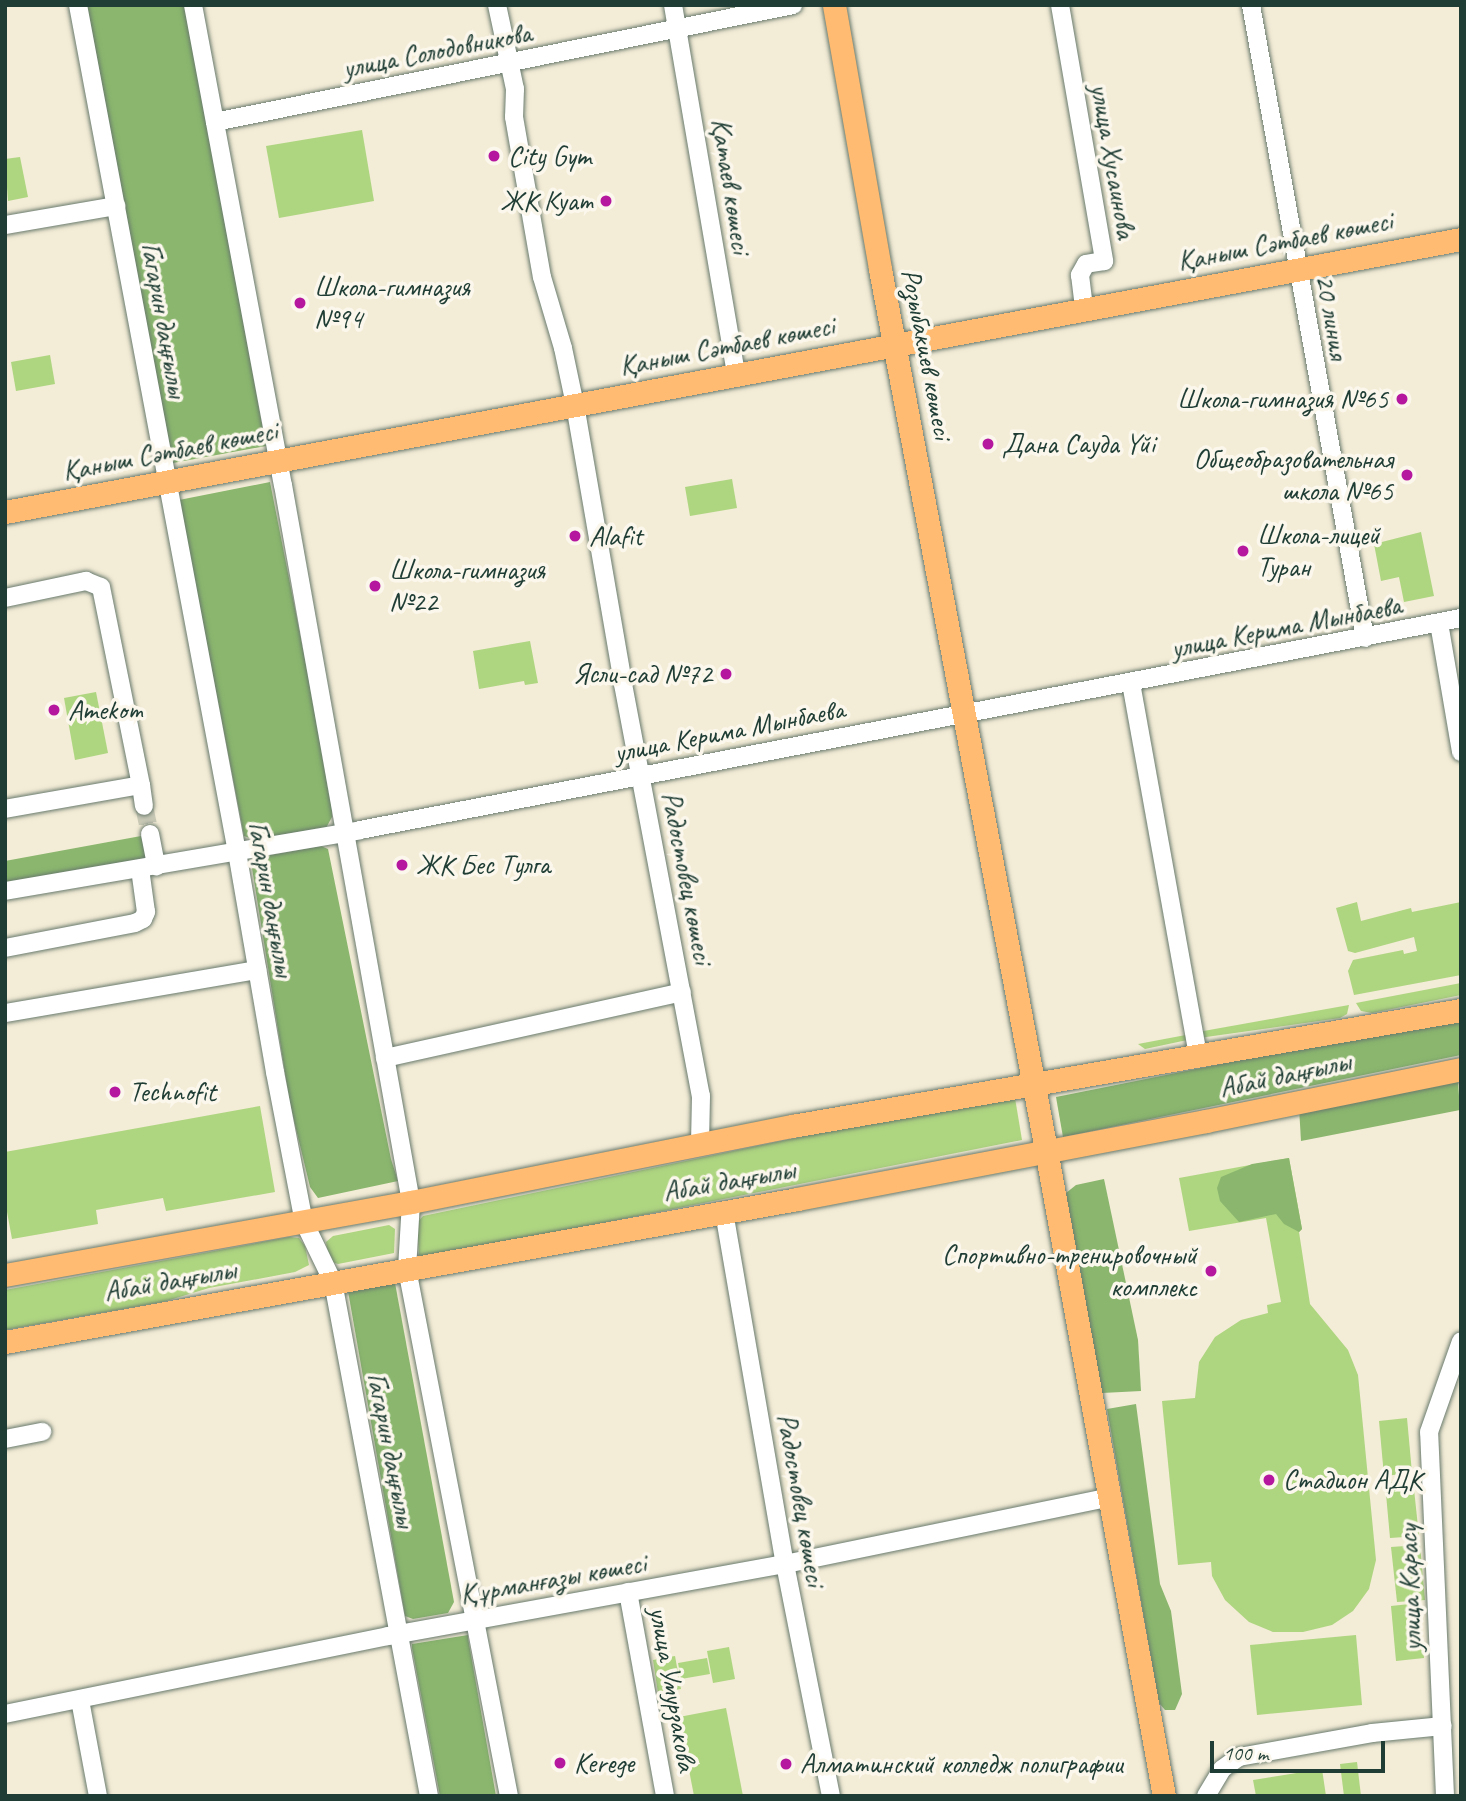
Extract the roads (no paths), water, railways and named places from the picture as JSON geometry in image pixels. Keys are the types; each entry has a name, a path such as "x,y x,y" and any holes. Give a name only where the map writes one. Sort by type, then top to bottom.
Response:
{"main road":[{"name":"Розыбакиев көшесі","path":"834,5 1033,1083"},
{"name":"Қаныш Сәтбаев көшесі","path":"5,512 1461,239"},
{"name":"Абай даңғылы","path":"5,1275 411,1202 700,1143 1461,1010"},
{"name":"Абай даңғылы","path":"5,1342 724,1212 1460,1071"},
{"path":"1033,1083 1164,1796"}],"street":[{"name":"Гагарин даңғылы","path":"78,5 304,1222 333,1282 429,1796"},
{"name":"Гагарин даңғылы","path":"193,5 279,461 411,1202 407,1269 509,1796"},
{"name":"Радостовец көшесі","path":"496,5 507,64 515,89 514,117 542,278 563,348 575,405 640,775 701,1096 700,1143"},
{"name":"Қатаев көшесі","path":"673,5 736,375"},
{"name":"улица Солодовникова","path":"215,122 793,5"},
{"name":"улица Хусаинова","path":"1060,5 1104,261 1086,264 1080,275 1084,309"},
{"name":"20 линия","path":"1251,5 1296,270 1365,638"},
{"path":"5,225 116,206"},
{"path":"5,598 86,581 102,587 144,806"},
{"name":"улица Керима Мынбаева","path":"5,891 344,833 1461,618"},
{"path":"1439,623 1461,752"},
{"path":"1131,683 1198,1055"},
{"path":"5,809 141,785"},
{"path":"5,948 135,923 143,919 146,912 150,834"},
{"path":"5,1013 257,970"},
{"path":"385,1058 682,992"},
{"name":"Радостовец көшесі","path":"724,1212 785,1564 831,1796"},
{"name":"улица Карасу","path":"1446,1796 1429,1432 1461,1341"},
{"path":"5,1438 42,1432"},
{"name":"Құрманғазы көшесі","path":"5,1714 399,1634 785,1564 1110,1497"},
{"name":"улица Умурзакова","path":"628,1592 665,1796"},
{"path":"80,1700 98,1796"},
{"path":"1206,1796 1222,1769 1239,1757 1372,1733 1443,1726"}],"tunnel":[{"path":"144,806 150,834"}],"place":[{"name":"City Gym","path":"494,156"},
{"name":"ЖК Куат","path":"606,201"},
{"name":"Школа-гимназия №94","path":"300,303"},
{"name":"Школа-гимназия №65","path":"1402,399"},
{"name":"Дана Сауда Үйі","path":"988,444"},
{"name":"Общеобразовательная школа №65","path":"1407,475"},
{"name":"Alafit","path":"575,536"},
{"name":"Школа-лицей Туран","path":"1243,551"},
{"name":"Школа-гимназия №22","path":"375,586"},
{"name":"Ясли-сад №72","path":"726,674"},
{"name":"Amekom","path":"54,710"},
{"name":"ЖК Бес Тулга","path":"402,865"},
{"name":"Technofit","path":"115,1092"},
{"name":"Спортивно-тренировочный комплекс","path":"1211,1271"},
{"name":"Стадион АДК","path":"1269,1480"},
{"name":"Kerege","path":"560,1763"},
{"name":"Алматинский колледж полиграфии","path":"786,1764"}]}
